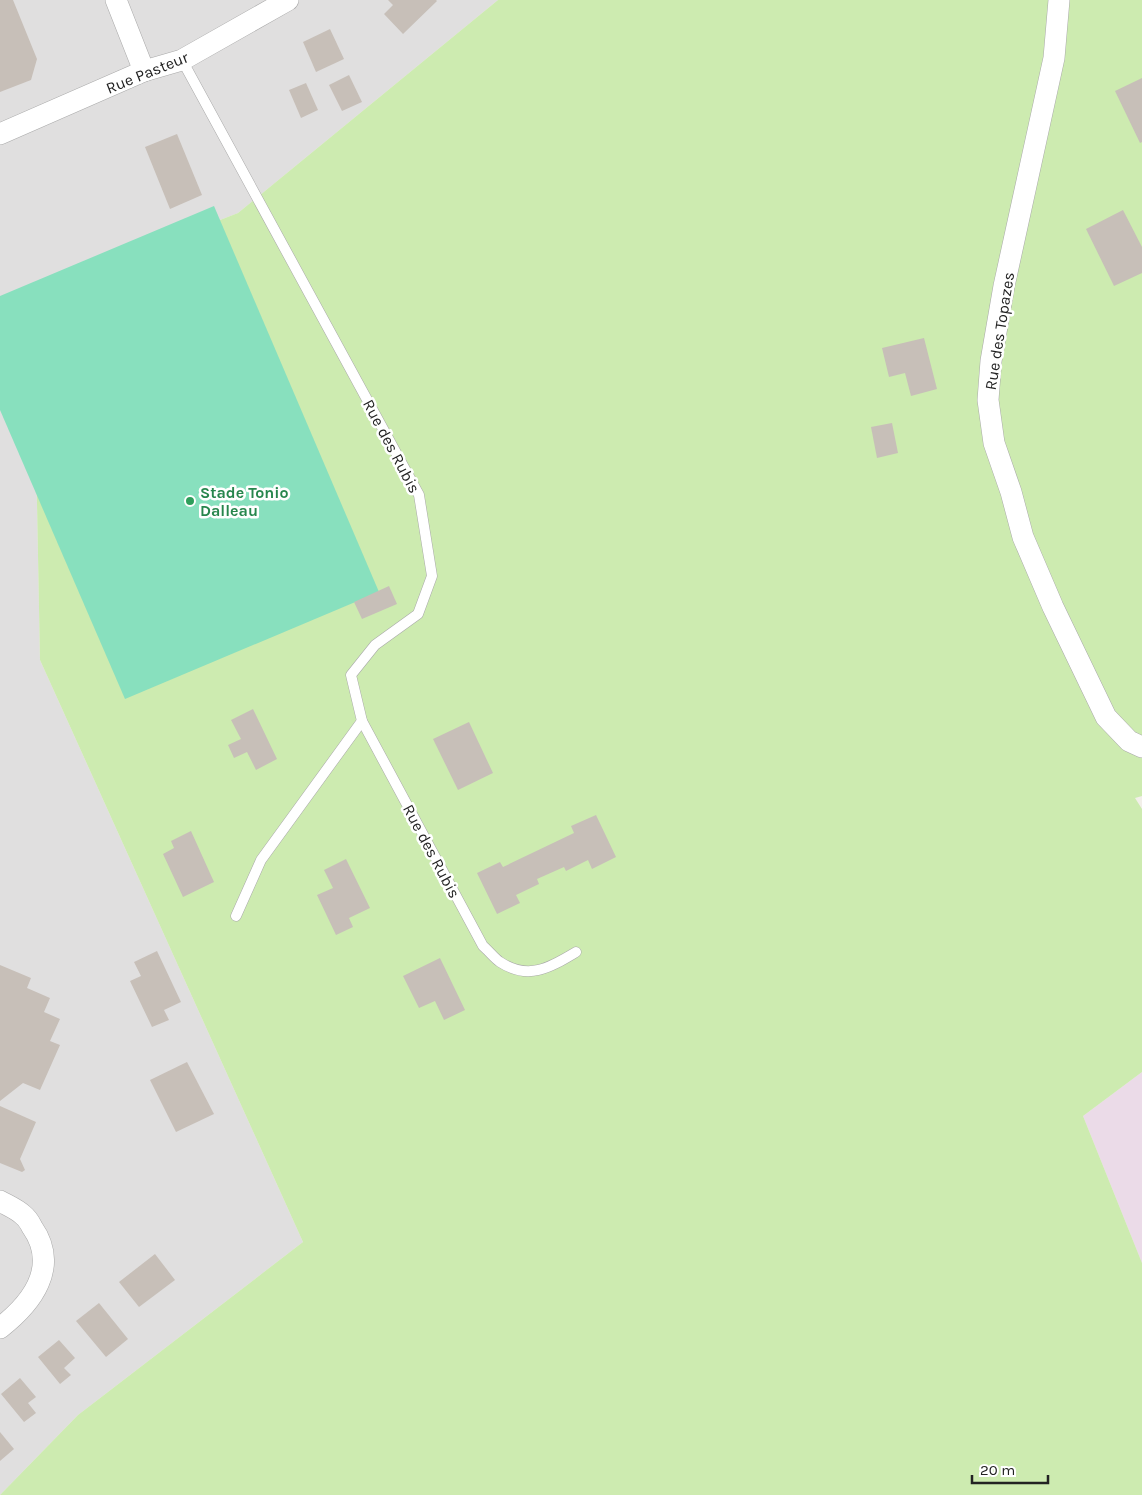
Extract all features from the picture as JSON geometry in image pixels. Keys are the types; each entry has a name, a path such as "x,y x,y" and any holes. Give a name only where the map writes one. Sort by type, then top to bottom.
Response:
{"street":[{"path":"116,0 144,71"},
{"name":"Rue Pasteur","path":"0,134 144,71 182,60 288,0"},
{"name":"Rue des Topazes","path":"1059,0 1054,58 1004,286 991,361 988,400 994,443 1012,492 1023,537 1053,607 1106,716 1128,740 1142,747"},
{"path":"0,1201 24,1215 40,1238 45,1265 34,1293 13,1318 0,1328"}],"lane":[{"name":"Rue des Rubis","path":"182,60 419,495 432,576 418,614 375,645 351,675 362,721 483,946 500,962 517,970 536,972 576,952"},
{"path":"236,916 261,860 362,721"}],"shaded area":[{"path":"0,0 498,0 238,213 33,293 40,660 303,1242 78,1415 0,1495"},
{"path":"1142,1072 1142,1263 1083,1116"}],"green space":[{"path":"498,0 1142,0 1142,796 1135,798 1142,809 1142,1072 1083,1116 1142,1263 1142,1495 0,1495 78,1415 303,1242 40,660 33,293 238,213"},
{"name":"Stade Tonio Dalleau","path":"214,206 379,592 125,699 0,410 0,296"}],"building":[{"path":"0,0 13,0 37,59 31,80 0,92"},
{"path":"388,0 437,1 403,34 384,14 393,5"},
{"path":"330,29 344,59 316,72 303,42"},
{"path":"349,75 362,102 342,111 329,85"},
{"path":"1142,78 1142,142 1140,143 1115,91"},
{"path":"306,83 318,110 301,118 289,90"},
{"path":"177,134 202,195 170,209 145,147"},
{"path":"1123,210 1142,247 1142,273 1114,286 1086,229"},
{"path":"924,338 937,389 911,396 905,373 889,377 882,348"},
{"path":"892,423 898,453 877,458 871,427"},
{"path":"389,586 397,604 362,619 354,602"},
{"path":"253,709 277,759 256,770 247,752 234,758 228,745 241,739 231,720"},
{"path":"469,722 493,773 458,790 433,739"},
{"path":"596,815 616,857 592,869 588,860 566,871 564,867 537,879 539,884 516,895 520,903 497,914 477,873 500,862 503,867 574,833 571,826"},
{"path":"191,831 214,882 183,897 163,854 174,848 171,841"},
{"path":"346,859 370,908 349,918 353,927 336,935 317,895 333,888 324,870"},
{"path":"157,951 181,1002 164,1010 169,1020 152,1027 130,981 141,976 134,962"},
{"path":"440,958 465,1010 444,1020 435,1001 419,1008 403,976"},
{"path":"0,965 31,978 27,988 50,998 44,1012 60,1019 50,1041 60,1045 40,1090 23,1083 0,1101"},
{"path":"187,1062 214,1114 176,1132 150,1080"},
{"path":"0,1106 36,1122 20,1159 25,1170 22,1172 0,1163"},
{"path":"155,1254 175,1280 139,1307 119,1282"},
{"path":"99,1303 128,1339 106,1357 76,1321"},
{"path":"59,1340 75,1358 64,1368 71,1375 60,1384 38,1357"},
{"path":"20,1378 36,1397 28,1403 36,1413 24,1422 1,1394"},
{"path":"0,1432 14,1449 0,1461"}],"place":[{"name":"Stade Tonio Dalleau","path":"190,501"}]}
